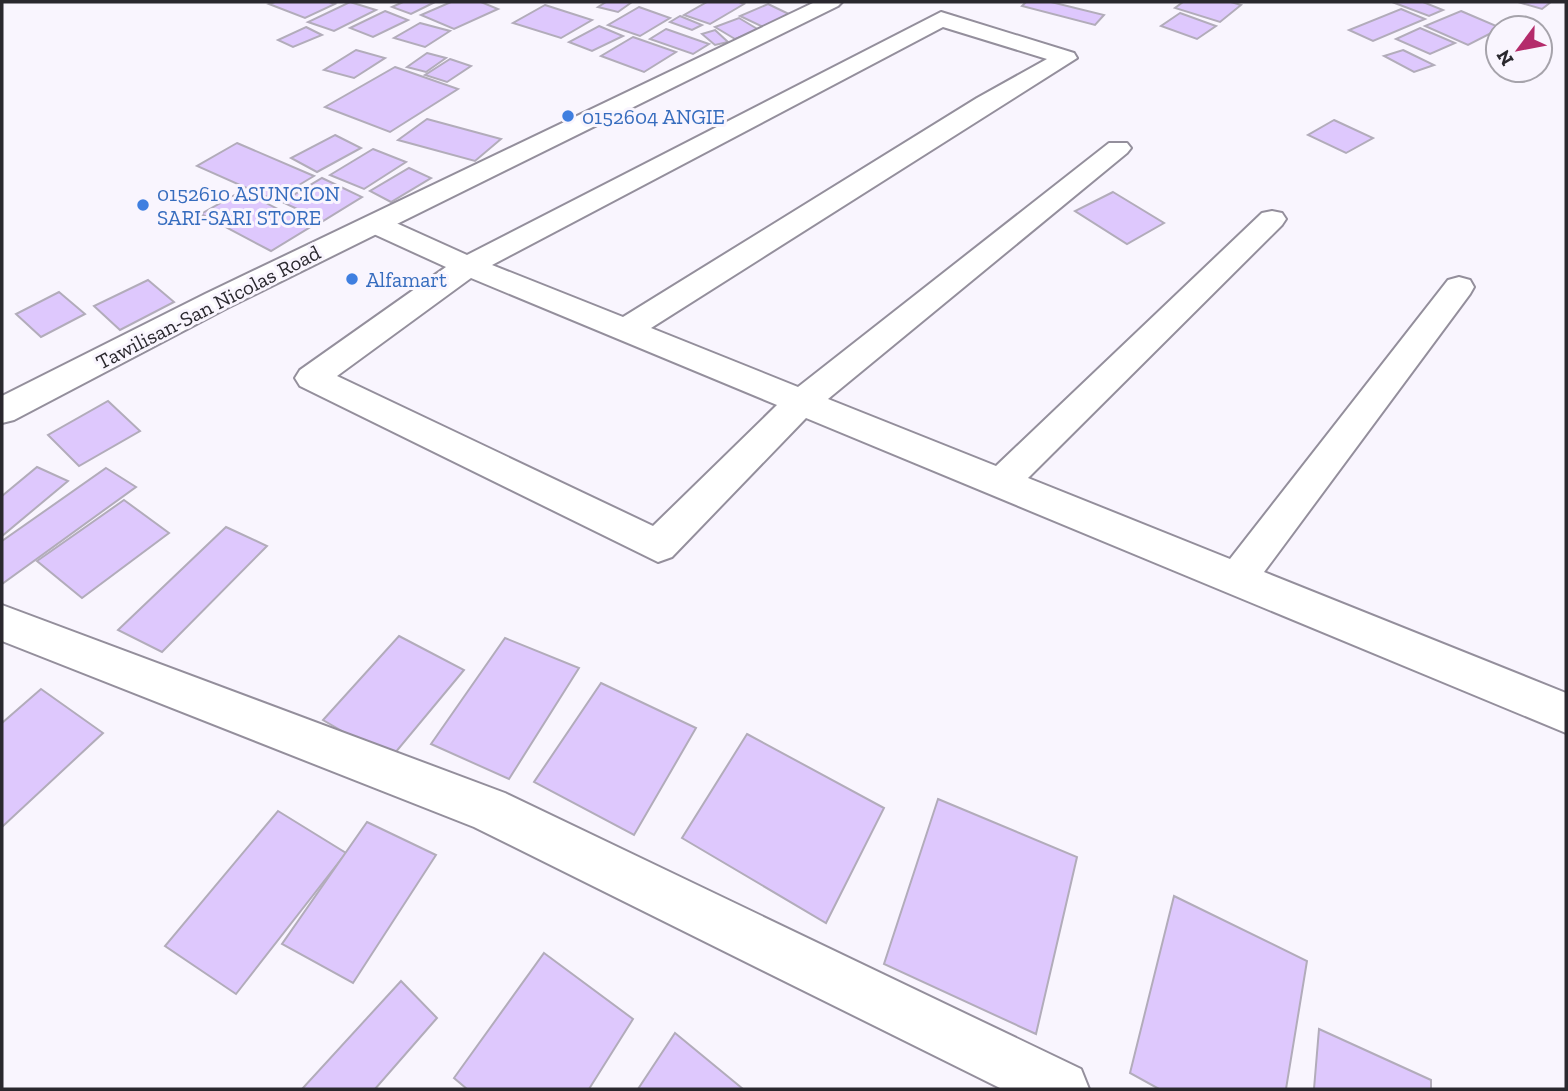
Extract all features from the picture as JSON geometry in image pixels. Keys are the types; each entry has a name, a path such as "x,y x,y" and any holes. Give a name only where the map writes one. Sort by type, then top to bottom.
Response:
{"street":[{"name":"Tawilisan-San Nicolas Road","path":"2,411 375,224 831,2"},
{"path":"625,330 986,103 1066,58 940,19 468,266 312,378 658,546 801,402 1118,148"},
{"path":"1001,483 1272,219"},
{"path":"375,224 468,266 1566,713"},
{"path":"1237,579 1459,287"},
{"path":"2,624 488,809 1061,1089"}],"building":[{"path":"350,2 376,10 334,31 308,22"},
{"path":"403,2 435,2 411,14 392,7"},
{"path":"451,2 481,2 498,9 454,29 421,15"},
{"path":"606,2 632,2 618,12 598,7"},
{"path":"707,2 744,4 710,24 684,15"},
{"path":"1026,2 1051,2 1104,15 1095,25 1022,6"},
{"path":"1183,2 1231,2 1241,5 1220,22 1175,8"},
{"path":"1392,2 1423,2 1443,10 1429,16"},
{"path":"1518,2 1551,2 1542,9"},
{"path":"269,4 335,4 305,18"},
{"path":"768,4 791,15 763,27 740,16"},
{"path":"545,5 592,20 561,38 513,23"},
{"path":"639,7 670,18 640,36 608,25"},
{"path":"1401,9 1425,19 1373,41 1349,30"},
{"path":"385,11 408,20 373,37 350,28"},
{"path":"1461,11 1484,21 1484,37 1468,45 1425,26"},
{"path":"1180,13 1216,26 1197,39 1161,26"},
{"path":"680,16 702,25 692,30 670,22"},
{"path":"739,18 759,30 735,39 715,27"},
{"path":"420,23 450,31 425,47 394,38"},
{"path":"599,26 623,36 592,51 569,42"},
{"path":"306,27 322,35 293,47 278,40"},
{"path":"1420,28 1455,43 1430,54 1396,39"},
{"path":"666,29 709,44 693,54 650,39"},
{"path":"715,30 728,42 715,45 702,34"},
{"path":"633,37 676,52 644,72 601,56"},
{"path":"356,50 385,58 354,78 324,70"},
{"path":"1403,50 1434,65 1414,72 1384,56"},
{"path":"427,53 446,58 426,72 407,67"},
{"path":"450,59 471,66 447,82 425,75"},
{"path":"395,67 458,89 390,132 325,107"},
{"path":"427,119 501,139 475,161 398,140"},
{"path":"1334,120 1373,138 1346,153 1308,135"},
{"path":"335,135 361,148 317,172 291,158"},
{"path":"237,143 314,176 274,200 197,166"},
{"path":"373,149 406,162 364,189 330,175"},
{"path":"409,168 431,178 391,202 370,191"},
{"path":"322,178 362,197 323,221 282,202"},
{"path":"242,191 312,226 271,251 201,214"},
{"path":"1113,192 1164,223 1127,244 1075,211"},
{"path":"148,280 174,302 120,330 94,306"},
{"path":"59,292 85,314 41,337 16,314"},
{"path":"108,401 140,431 79,466 48,435"},
{"path":"37,467 68,481 2,536 2,496"},
{"path":"106,468 136,487 2,584 2,541"},
{"path":"124,500 169,533 82,598 37,561"},
{"path":"226,527 267,546 162,652 118,630"},
{"path":"399,636 464,670 390,759 323,720"},
{"path":"505,638 579,668 509,779 431,744"},
{"path":"601,683 696,728 634,835 534,782"},
{"path":"41,689 103,733 2,827 2,723"},
{"path":"747,734 884,808 826,923 682,838"},
{"path":"938,799 1077,857 1036,1034 884,964"},
{"path":"278,811 346,853 236,994 165,946"},
{"path":"367,822 436,855 353,983 282,944"},
{"path":"1174,896 1307,961 1286,1089 1159,1089 1130,1073"},
{"path":"544,953 633,1019 589,1089 467,1089 454,1078"},
{"path":"401,981 437,1018 375,1089 302,1089"},
{"path":"1319,1029 1431,1080 1431,1089 1314,1089"},
{"path":"675,1033 743,1089 638,1089"}],"place":[{"name":"0152604 ANGIE","path":"568,116"},
{"name":"0152610 ASUNCION SARI-SARI STORE","path":"143,205"},
{"name":"Alfamart","path":"352,279"}]}
